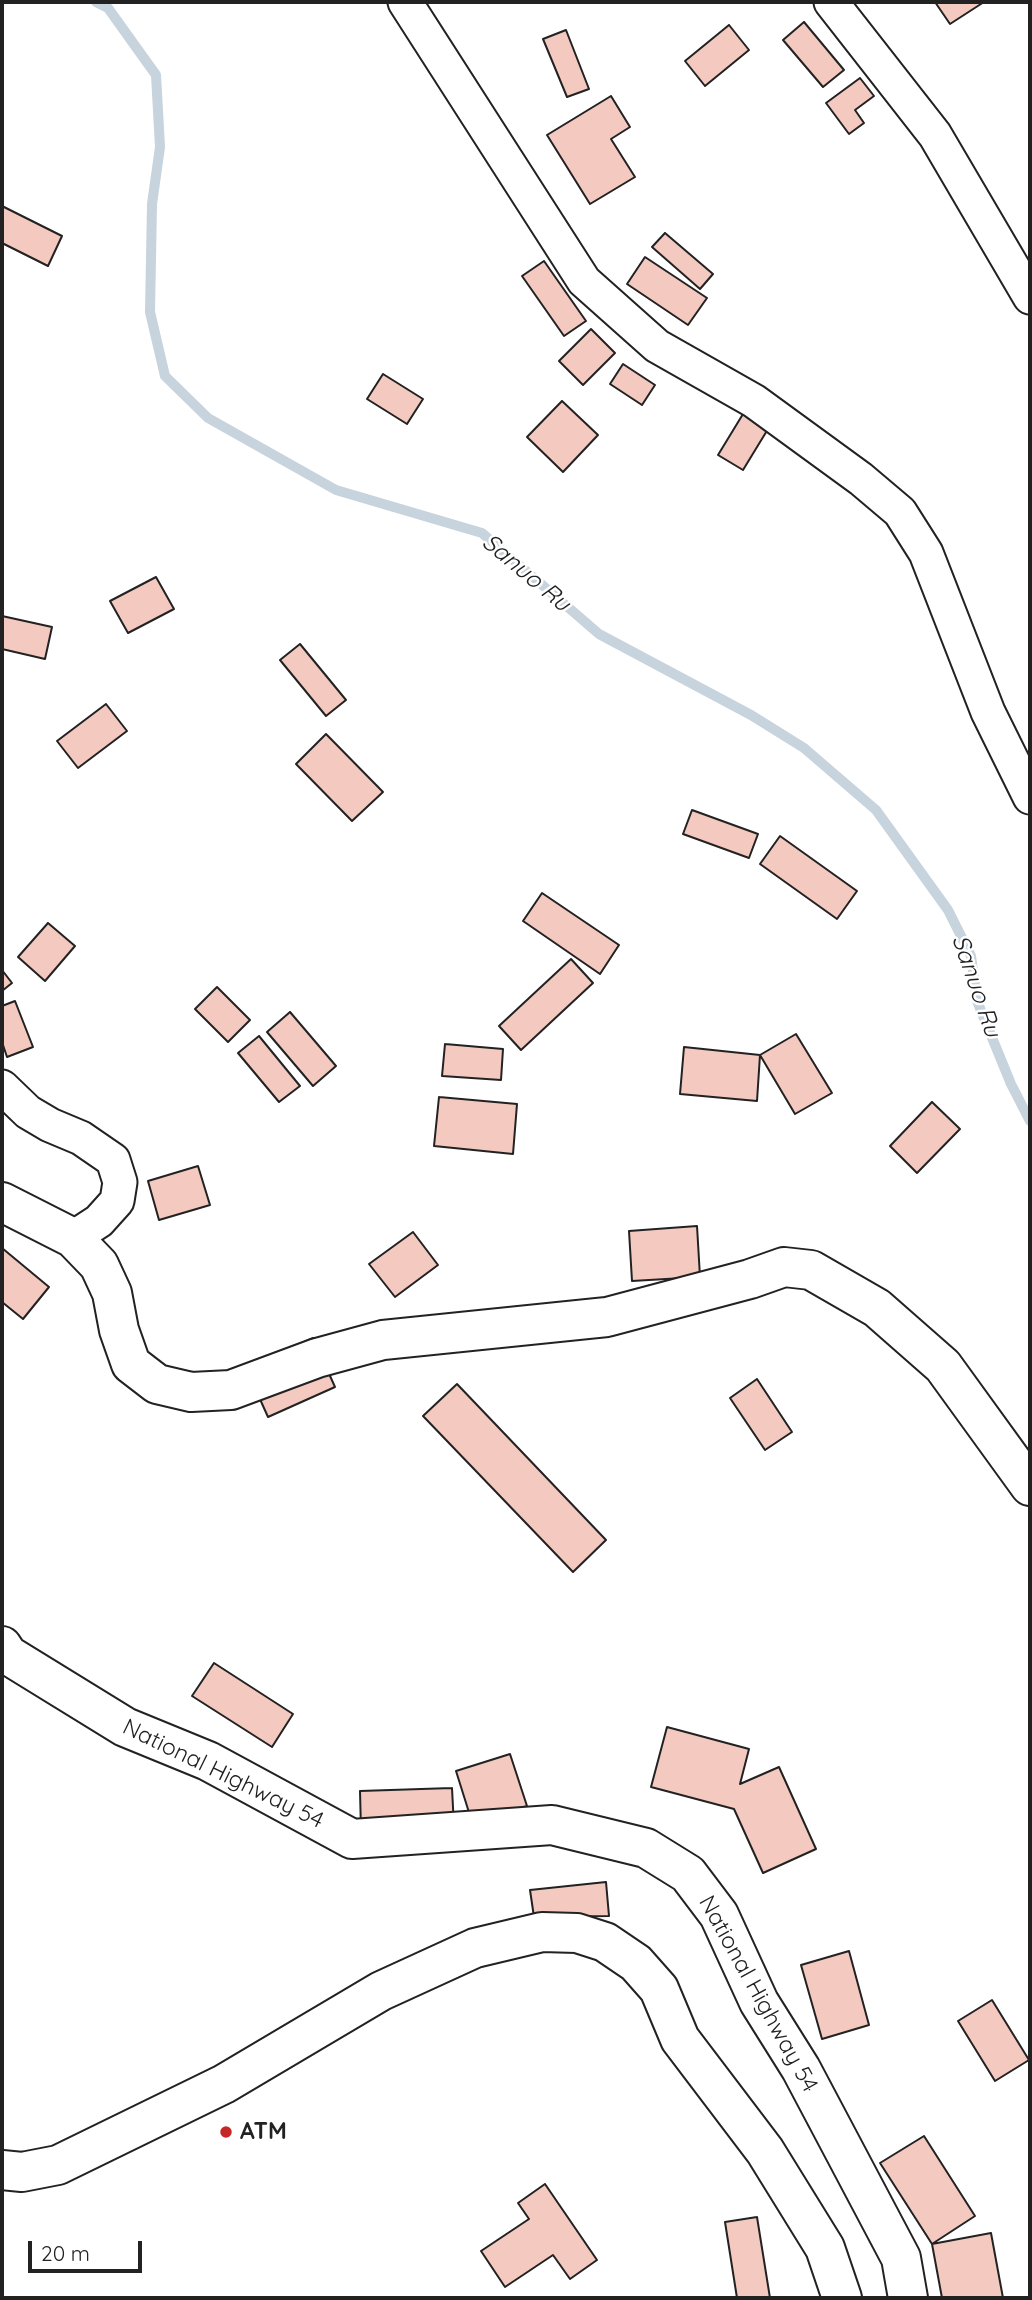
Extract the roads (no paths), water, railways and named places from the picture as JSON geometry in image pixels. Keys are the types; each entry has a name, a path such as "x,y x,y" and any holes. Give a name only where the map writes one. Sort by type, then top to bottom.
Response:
{"main road":[{"path":"2,1202 73,1238 99,1265 112,1293 119,1330 131,1364 158,1384 191,1392 231,1390 317,1358 383,1340 607,1317 750,1279 784,1267 811,1270 877,1308 943,1366 1030,1486"},
{"name":"National Highway 54","path":"2,1646 8,1655 125,1727 208,1761 352,1839 552,1825 646,1848 688,1874 719,1915 759,2001 801,2069 901,2259 908,2298"},
{"path":"2,2171 22,2172 58,2165 223,2084 382,1991 475,1948 542,1932 577,1933 605,1942 636,1963 659,1989 680,2039 765,2151 825,2248 842,2298"}],"street":[{"path":"405,2 584,281 657,346 754,401 861,479 900,512 926,553 988,712 1030,797"},
{"path":"831,2 935,135 1030,297"},
{"path":"2,1087 28,1112 81,1138 113,1160 120,1182 117,1201 99,1221 73,1238"}],"waterway":[{"name":"Sanuo Ru","path":"96,2 108,8 156,75 160,147 152,204 150,312 165,376 208,418 336,490 482,533 599,634 751,715 804,748 876,810 948,910 971,956 977,1001 1011,1084 1030,1121"}],"place":[{"name":"ATM","path":"226,2132"}]}
